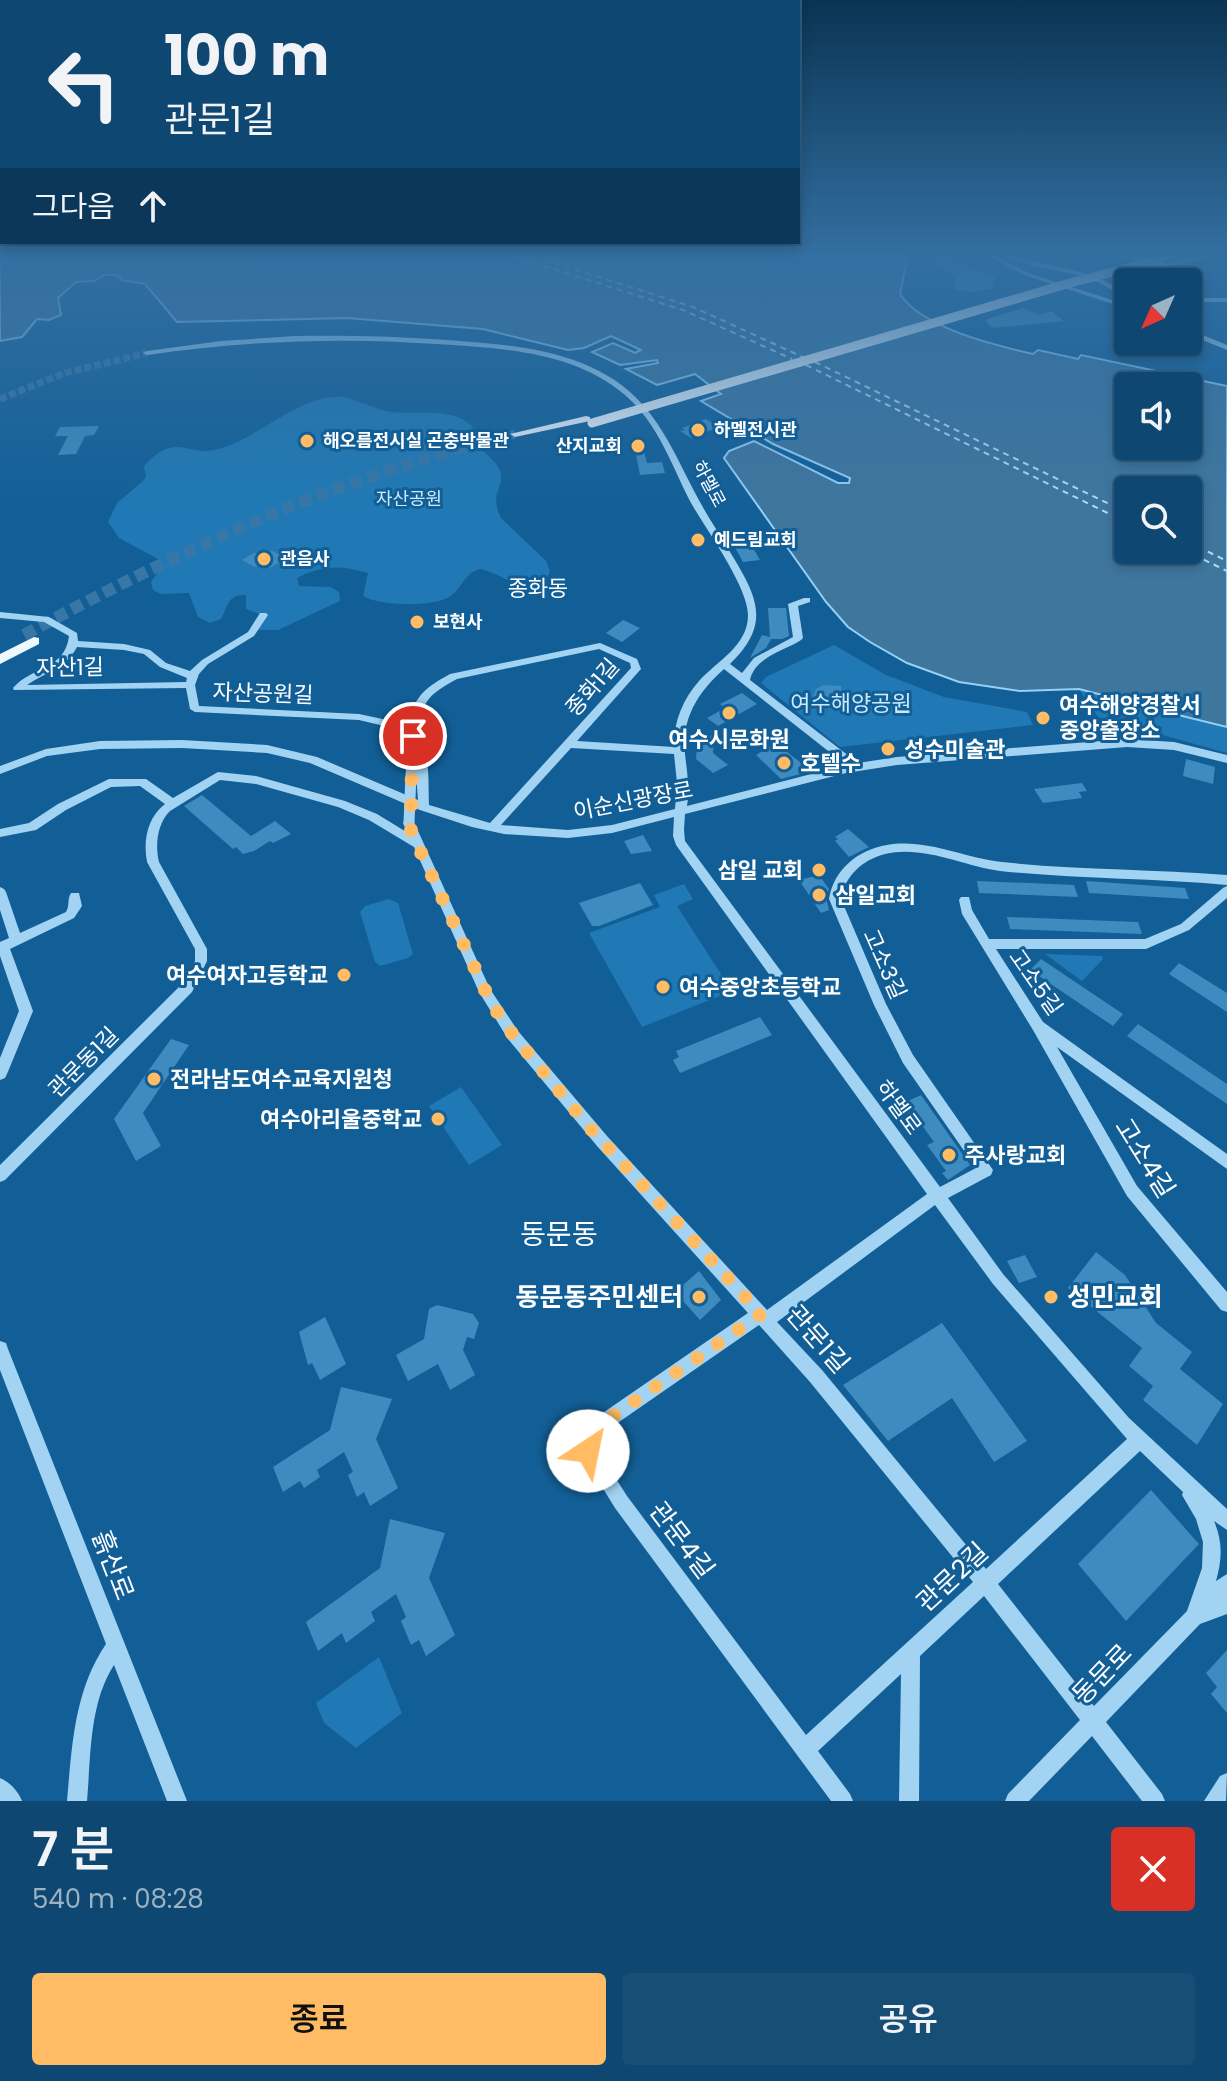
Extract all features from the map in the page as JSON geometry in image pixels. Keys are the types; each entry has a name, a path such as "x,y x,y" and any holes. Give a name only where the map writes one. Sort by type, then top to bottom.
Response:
{"main road":[{"path":"518,437 589,421 871,340"},
{"path":"0,649 29,638 0,660"}],"street":[{"name":"하멜로","path":"147,353 264,340"},
{"name":"하멜로","path":"422,340 514,347 552,355 582,366 618,386 637,402 656,426 750,604 753,619 740,649 702,685 689,703 680,726 678,751 683,791 678,835 680,842 1005,1288 1089,1387 1139,1440 1227,1521"},
{"path":"745,681 749,667 799,637 793,605 807,600"},
{"name":"자산1길","path":"0,615 46,619 71,631 74,644 60,665 17,687 191,681"},
{"name":"자산공원길","path":"263,615 251,634 205,662 191,681 198,710 359,717 380,721 409,734"},
{"path":"74,644 124,647 147,652 191,681"},
{"name":"종화1길","path":"409,734 420,701 436,686 454,676 600,646 634,661 636,669 492,828"},
{"path":"723,664 856,767"},
{"path":"409,734 416,738 420,746 424,807"},
{"name":"관문1길","path":"409,734 409,823 485,992 513,1035 596,1134 764,1317 868,1438 985,1582 1155,1801"},
{"name":"이순신광장로","path":"0,770 46,753 86,747 158,744 250,748 313,760 424,807 492,828 539,833 587,833 681,813 856,767 910,760 1127,743 1174,746 1227,759"},
{"path":"568,744 678,751"},
{"path":"0,833 29,828 56,810 109,783 142,782 173,804 218,776 256,780 310,793 364,813 417,844"},
{"name":"관문동1길","path":"0,1175 187,988 194,977 201,961 201,949 153,862 150,847 158,816 173,804"},
{"name":"고소3길","path":"764,1317 936,1196 986,1170 908,1059 880,1005 836,901 836,889 843,875 867,856 910,849 1016,868 1227,880"},
{"name":"고소5길","path":"986,944 1146,944 1185,927 1227,891"},
{"path":"0,892 16,940"},
{"path":"0,1074 26,1011 1,948 72,913 76,906 75,896"},
{"path":"965,900 966,911 986,944"},
{"name":"고소5길","path":"986,944 1038,1026 1227,1162"},
{"name":"고소4길","path":"1038,1026 1132,1191 1227,1304"},
{"name":"관문4길","path":"764,1317 600,1425 587,1447 621,1502 843,1801"},
{"name":"흙산로","path":"0,1349 177,1801"},
{"name":"관문2길","path":"805,1750 1139,1440"},
{"path":"1180,1479 1205,1518 1214,1547 1212,1566 1194,1617"},
{"name":"동문로","path":"1015,1801 1227,1583"},
{"path":"1194,1617 1227,1605"},
{"path":"77,1801 88,1696 116,1645"},
{"path":"909,1801 911,1651"},
{"path":"1214,1801 1227,1783"},
{"path":"0,1788 12,1801"}],"green space":[{"name":"자산공원","path":"343,397 386,411 446,414 469,423 476,433 478,447 499,468 501,476 496,497 501,518 546,561 550,571 547,578 528,585 520,584 480,569 471,573 445,599 408,604 382,602 363,596 368,573 340,568 323,569 297,578 299,586 331,587 339,592 340,601 278,630 257,630 265,616 246,609 246,595 232,599 221,619 210,623 198,617 189,593 161,594 153,590 151,582 161,568 160,560 119,538 108,522 117,503 146,477 144,466 165,449 218,449 312,402"},
{"name":"여수해양공원","path":"834,645 886,675 944,697 1027,712 1033,725 840,747 761,683 766,677"},
{"path":"1079,689 1140,705 1142,699 1167,706 1166,712 1227,727 1227,753 1098,717"},
{"path":"684,884 693,899 677,906 732,991 642,1027 589,933 660,907 654,895"},
{"path":"389,899 398,903 413,954 380,966 375,962 360,912 365,906"},
{"path":"1045,954 1102,956 1103,959 1082,981"},
{"path":"461,1087 502,1145 469,1165 429,1106"},
{"path":"379,1657 402,1713 356,1748 324,1723 316,1703"}],"shaded area":[{"path":"528,340 602,340 584,348 568,350"},
{"path":"620,340 981,340 1033,354 1038,350 1078,359 1081,355 1161,372 1114,372 1114,460 1202,460 1202,381 1227,386 1227,727 1166,712 1166,706 1143,699 1141,705 1079,689 1020,691 959,682 907,663 870,642 848,627 826,602 724,458 729,451 754,441 838,483 849,483 850,478 773,444 701,401 721,394 695,374 657,385 626,369 658,363 657,360 620,365 592,352 613,343 635,353 641,350"}],"building":[{"name":"하멜전시관","path":"706,419 719,427 691,438 680,431 685,430 682,428"},
{"path":"99,426 94,435 85,436 76,454 58,455 68,436 55,436 60,427"},
{"path":"634,444 642,444 647,463 662,462 665,473 640,475"},
{"path":"742,529 760,560 743,562 726,531"},
{"name":"관음사","path":"273,551 286,558 270,568 261,563 255,567 242,560 254,553"},
{"path":"768,608 786,608 789,636 771,639 766,648 750,658 762,635 770,637"},
{"path":"623,620 640,628 622,642 606,633"},
{"path":"824,685 841,686 842,699 837,710 823,708 812,699 816,689"},
{"name":"여수시문화원","path":"742,693 757,704 718,726 707,718 725,708 720,704"},
{"path":"698,734 714,736 713,753 728,765 713,773 696,759"},
{"name":"호텔수","path":"775,743 812,771 781,779 756,755"},
{"path":"1186,759 1215,767 1213,784 1183,776"},
{"path":"1082,783 1087,791 1079,792 1082,798 1043,803 1034,789"},
{"path":"202,795 251,836 275,821 291,834 243,854 236,847 233,849 184,806"},
{"path":"848,829 869,847 849,857 835,841 838,839 835,837"},
{"path":"643,835 652,851 631,854 624,841"},
{"name":"삼일교회","path":"819,875 829,889 826,898 829,910 821,913 799,880"},
{"path":"977,881 1074,885 1078,897 979,893"},
{"path":"1086,881 1185,888 1189,899 1089,893"},
{"path":"640,883 653,905 592,926 579,903"},
{"path":"1007,917 1138,922 1142,934 1010,929"},
{"path":"1041,959 1123,1014 1113,1026 1030,970"},
{"path":"1179,963 1227,993 1227,1012 1169,974"},
{"path":"760,1017 772,1035 680,1073 673,1060 679,1057 676,1051"},
{"path":"1138,1024 1227,1084 1227,1104 1127,1036"},
{"name":"전라남도여수교육지원청","path":"171,1039 189,1045 143,1113 161,1146 136,1161 114,1119"},
{"path":"921,1095 970,1165 948,1180 942,1173 946,1171 927,1145 934,1142 914,1114 909,1116 901,1104"},
{"path":"1096,1252 1125,1275 1156,1323 1192,1352 1180,1369 1223,1404 1197,1445 1143,1400 1153,1386 1129,1366 1142,1348 1068,1288"},
{"path":"1025,1255 1037,1277 1019,1283 1007,1261"},
{"name":"동문동주민센터","path":"699,1271 721,1300 700,1320 675,1292"},
{"path":"437,1305 473,1314 479,1323 474,1339 467,1337 463,1350 475,1375 450,1390 438,1364 408,1381 396,1355 424,1339 429,1309"},
{"path":"325,1317 346,1364 320,1380 312,1363 308,1365 299,1332"},
{"path":"942,1323 1027,1441 994,1462 952,1398 888,1441 843,1385"},
{"path":"341,1387 392,1399 376,1439 398,1488 370,1506 364,1492 357,1497 348,1475 353,1472 344,1452 317,1470 320,1477 304,1488 300,1481 283,1492 273,1467 330,1430"},
{"path":"1151,1490 1199,1544 1126,1621 1078,1564"},
{"path":"390,1519 445,1533 429,1578 455,1635 426,1656 419,1640 411,1645 401,1621 406,1617 396,1594 371,1612 375,1621 346,1643 342,1633 318,1651 306,1622 380,1568"},
{"path":"1227,1650 1227,1713 1211,1694 1217,1687 1206,1673"}],"ferry route":[{"path":"750,340 792,359"},
{"path":"766,340 805,358"},
{"path":"815,362 1114,506"},
{"path":"806,365 1114,516"},
{"path":"1202,549 1227,561"},
{"path":"1202,559 1227,571"}],"tunnel":[{"path":"0,399 65,373 147,353"},
{"path":"496,439 515,434"},
{"path":"24,635 140,575 258,520 379,474 504,437"}],"place":[{"name":"하멜전시관","path":"698,430"},
{"name":"해오름전시실 곤충박물관","path":"307,441"},
{"name":"산지교회","path":"638,446"},
{"name":"예드림교회","path":"698,540"},
{"name":"관음사","path":"264,559"},
{"name":"보현사","path":"417,622"},
{"name":"여수시문화원","path":"729,713"},
{"name":"여수해양경찰서 중앙출장소","path":"1043,718"},
{"name":"성수미술관","path":"888,749"},
{"name":"호텔수","path":"784,763"},
{"name":"삼일 교회","path":"819,870"},
{"name":"삼일교회","path":"819,895"},
{"name":"여수여자고등학교","path":"344,975"},
{"name":"여수중앙초등학교","path":"663,987"},
{"name":"전라남도여수교육지원청","path":"154,1079"},
{"name":"여수아리울중학교","path":"438,1119"},
{"name":"주사랑교회","path":"949,1155"},
{"name":"동문동주민센터","path":"699,1297"},
{"name":"성민교회","path":"1051,1297"}],"district":[{"name":"종화동","path":"538,588"},
{"name":"동문동","path":"559,1234"}],"route":[{"path":"413,736 409,734 412,752 411,831 491,1003 513,1035 590,1128 761,1314 600,1425 590,1438 588,1451"}]}
